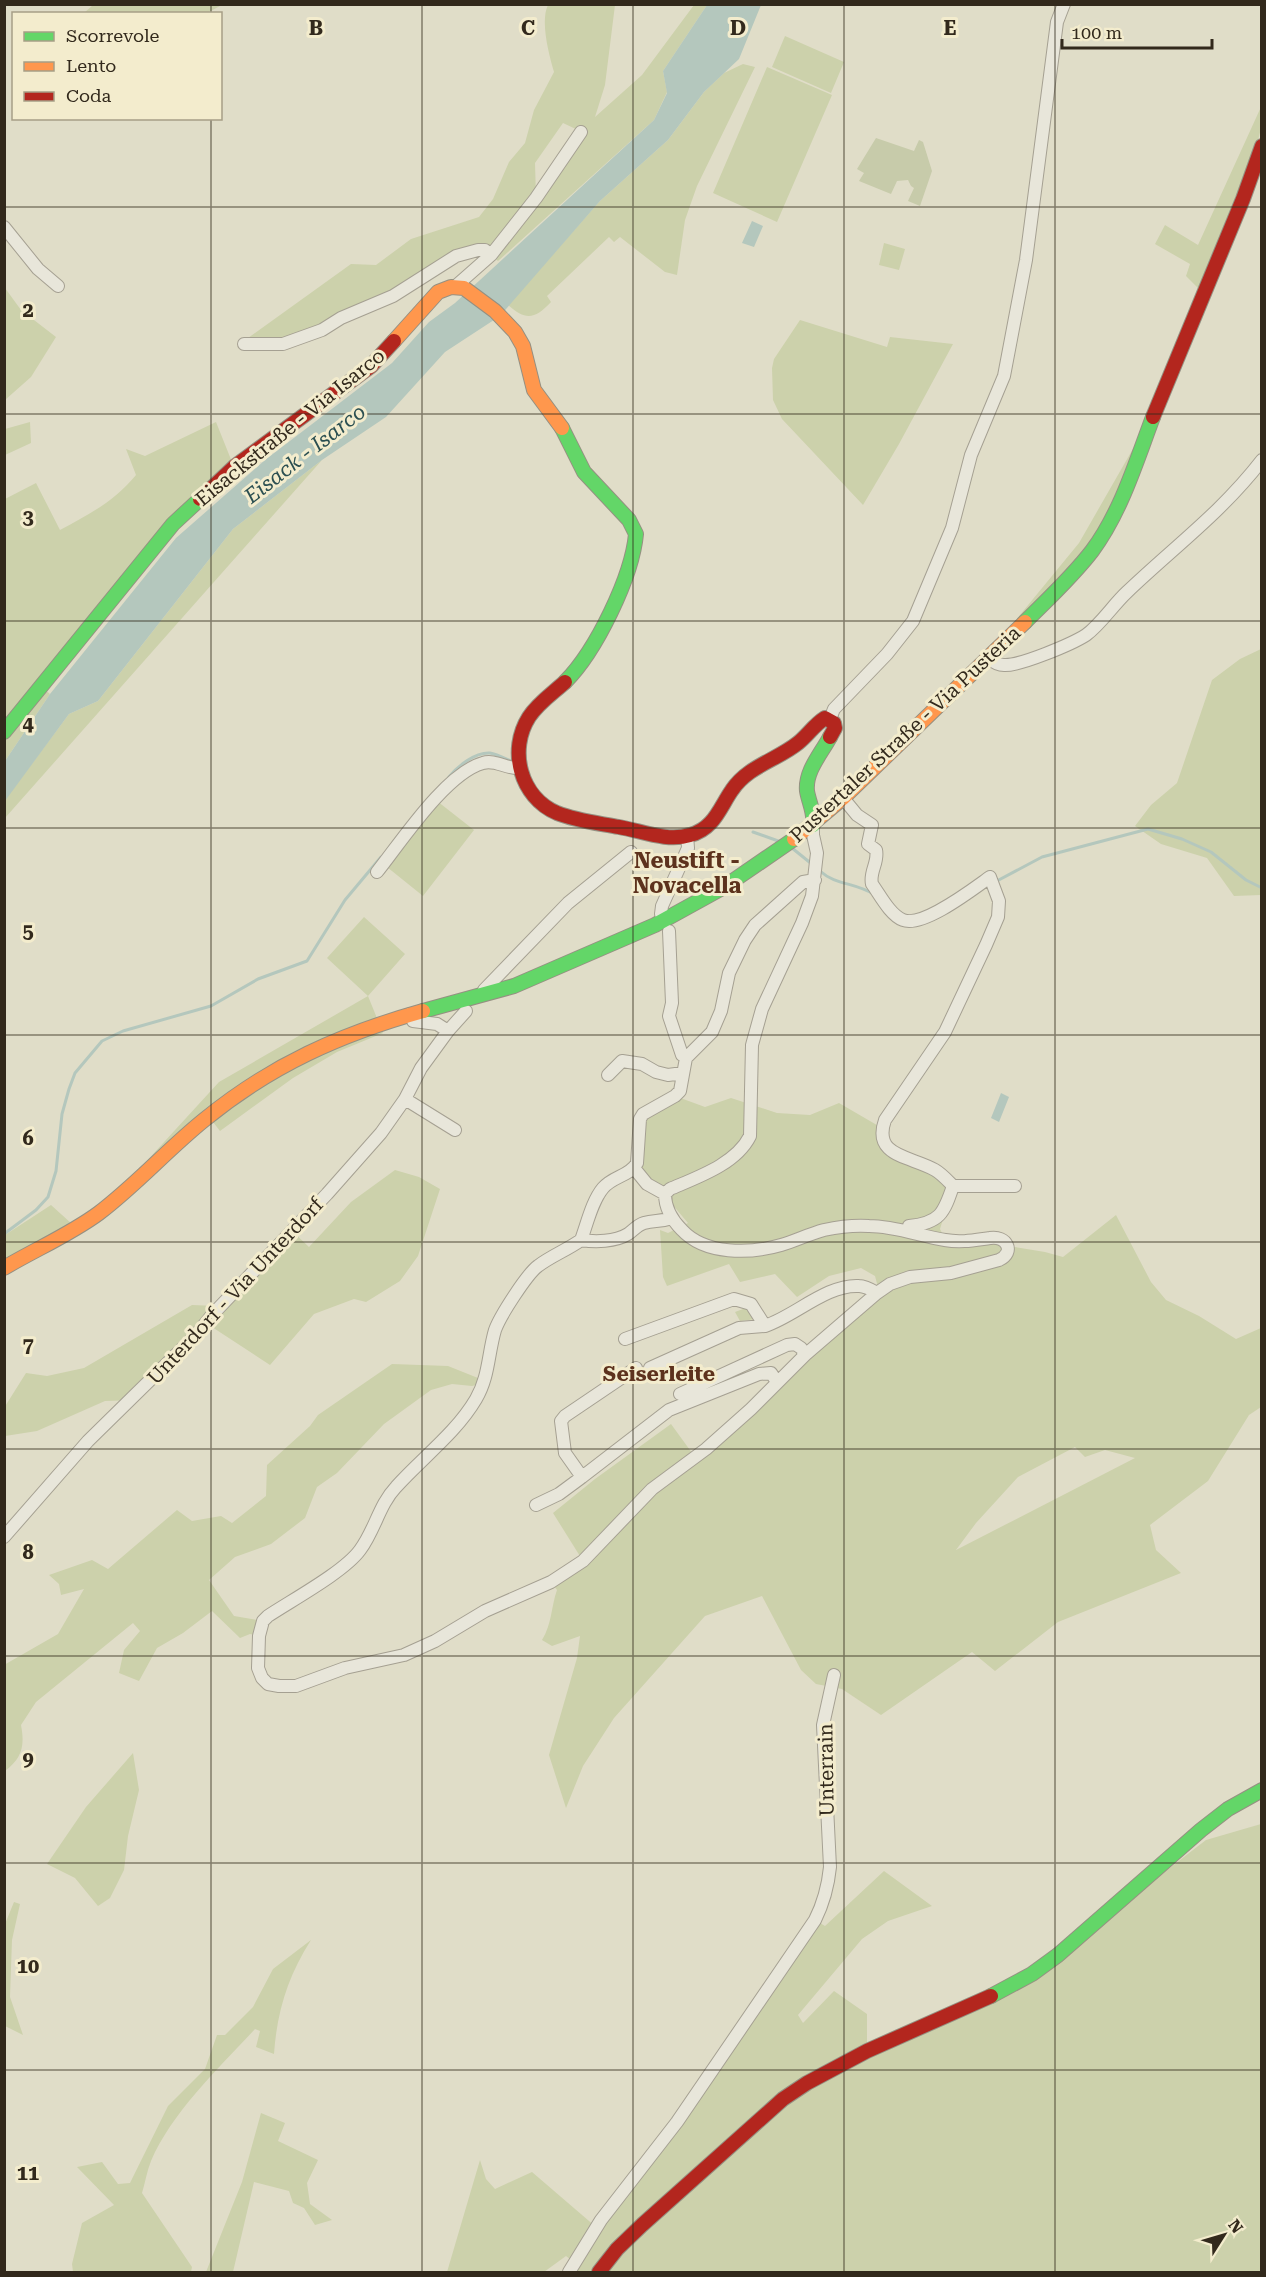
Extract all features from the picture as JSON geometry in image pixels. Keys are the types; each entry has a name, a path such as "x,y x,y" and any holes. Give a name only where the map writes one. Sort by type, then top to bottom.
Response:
{"street":[{"path":"830,719 834,709 888,654 913,621 952,528 971,455 1004,376 1026,260 1057,22 1064,4"},
{"name":"Eisackstraße - Via Isarco","path":"4,732 173,524 205,492 262,446 371,366 438,292 448,287 460,287 491,255 536,198 581,132"},
{"name":"Pustertaler Straße - Via Pusteria","path":"4,1268 96,1215 124,1193 205,1119 280,1067 326,1043 380,1023 514,986 574,962 686,909 724,887 813,825 1058,590 1092,551 1119,503 1192,318 1243,199 1262,146"},
{"path":"4,227 38,269 58,286"},
{"path":"244,344 283,344 322,330 341,318 393,296 456,256 478,250 485,250 491,255"},
{"path":"460,287 500,316 511,327 520,340 534,390 562,430 585,474 631,522 636,533 624,578 610,614 593,644 572,674 528,719 520,737 519,768 529,790 549,809 565,815 653,836 687,835 698,832 714,820 736,784 747,774 796,744 809,734 819,721 825,718 830,719"},
{"path":"988,658 1001,665 1010,665 1059,648 1088,633 1127,592 1212,516 1243,484 1262,460"},
{"path":"672,1218 657,1223 641,1223 618,1238 594,1242 581,1240 544,1261 527,1275 518,1292 500,1316 485,1382 474,1402 446,1437 385,1498 360,1551 345,1565 268,1616 264,1621 259,1636 258,1668 262,1678 268,1683 279,1686 296,1686 345,1668 404,1655 435,1641 485,1611 566,1573 584,1561 652,1490 706,1449 751,1409 805,1355 877,1293 890,1284 910,1277 951,1273 1005,1258 1008,1253 1009,1246 1005,1240 998,1237 969,1242 957,1241 870,1226 843,1227 759,1250 735,1251 704,1245 690,1239 672,1218 665,1201 665,1194 670,1189 709,1172 736,1155 745,1146 750,1136 752,1045 762,1009 802,923 816,880 817,853 813,835 815,815 807,789 808,776 835,728 830,719"},
{"path":"377,872 438,795 465,771 490,762 511,769 519,768"},
{"path":"843,798 856,815 872,825 868,844 876,850 878,857 871,878 872,884 894,915 903,920 922,919 992,882 999,901 998,917 967,988 945,1032 885,1120 882,1128 882,1141 887,1150 936,1171 953,1186 1015,1186"},
{"path":"484,990 568,903 633,855 633,830"},
{"path":"661,914 662,906 688,848 687,835"},
{"path":"581,1240 596,1199 603,1188 638,1163 640,1119 643,1114 680,1091 686,1058 712,1032 721,1011 729,974 745,940 755,925 803,882 816,880"},
{"path":"669,931 672,1003 669,1016 682,1055 686,1058"},
{"name":"Unterdorf - Via Unterdorf","path":"4,1537 88,1441 196,1335 354,1165 381,1133 405,1099 421,1068 466,1011"},
{"path":"410,1014 413,1021 437,1024 448,1031"},
{"path":"608,1076 622,1061 642,1064 656,1072 668,1075 683,1073"},
{"path":"405,1099 455,1130"},
{"path":"634,1168 647,1184 665,1194"},
{"path":"908,1231 909,1226 926,1225 938,1218 947,1206 953,1186"},
{"path":"650,1368 739,1329 778,1322 843,1287 861,1286 877,1293"},
{"path":"625,1339 734,1299 751,1304 765,1326"},
{"path":"680,1394 787,1346 795,1344 805,1355"},
{"path":"582,1477 565,1453 561,1421 636,1368"},
{"path":"536,1504 559,1494 669,1410 759,1374 771,1373 777,1382"},
{"name":"Unterrain","path":"569,2272 601,2220 677,2122 815,1920 823,1904 830,1867 823,1725 834,1675"},
{"path":"599,2272 617,2249 642,2225 783,2099 807,2083 867,2051 981,2001 1032,1974 1058,1955 1201,1830 1228,1809 1262,1790"}],"green space":[{"path":"218,4 220,6 209,12 85,12 93,5"},
{"path":"548,5 615,5 605,85 595,117 642,75 694,5 707,5 663,71 667,92 654,120 498,261 491,255 478,250 341,318 265,345 248,338 351,264 376,265 411,239 479,217 493,199 509,162 525,143 534,110 554,72 546,38","holes":["563,123 580,131 536,197 535,163"]},
{"path":"785,36 844,62 831,93 772,67"},
{"path":"743,64 755,67 697,186 685,220 677,275 665,272 620,237 614,242 609,237 547,296 551,302 540,312 525,316 508,305 600,201 668,140 704,92 724,73"},
{"path":"767,67 832,95 777,222 713,193"},
{"path":"1261,107 1261,128 1255,153 1200,290 1186,276 1190,264 1155,244 1165,225 1198,245"},
{"path":"876,138 914,151 919,140 923,142 932,171 920,206 908,201 914,188 908,180 897,181 891,194 859,181 864,173 857,169"},
{"path":"884,243 905,249 899,270 879,265"},
{"path":"5,288 21,310 56,337 31,377 5,400"},
{"path":"800,320 887,347 890,337 953,344 863,505 782,419 773,400 774,359"},
{"path":"30,422 31,443 5,455 5,429"},
{"path":"216,422 234,467 205,492 43,688 50,694 5,761 5,499 36,483 60,530 110,500 136,475 126,449 145,456"},
{"path":"1138,440 1107,515 1086,548 988,654 1079,543"},
{"path":"322,460 5,818 4,801 69,714 98,701 233,529"},
{"path":"1261,649 1261,895 1234,896 1207,858 1161,844 1135,826 1151,805 1177,783 1212,680 1240,659"},
{"path":"437,801 474,830 423,896 387,867"},
{"path":"364,917 405,954 368,996 327,958"},
{"path":"368,996 383,1033 337,1052 293,1078 220,1131 206,1113 145,1168 143,1165 219,1082"},
{"path":"675,1096 705,1107 731,1098 777,1113 810,1115 839,1103 882,1128 882,1141 953,1186 940,1229 946,1241 992,1237 1009,1246 1063,1257 1116,1215 1151,1282 1166,1300 1199,1316 1236,1339 1261,1328 1261,1407 1249,1415 1208,1481 1150,1525 1156,1550 1181,1573 1058,1622 995,1671 972,1652 881,1715 842,1689 816,1684 801,1670 762,1596 705,1616 614,1718 583,1766 566,1808 549,1755 577,1658 580,1636 552,1646 542,1640 548,1628 557,1590 551,1582 583,1561 553,1513 595,1479 671,1424 695,1457 880,1295 875,1276 861,1268 829,1276 797,1297 775,1274 740,1282 729,1264 667,1286 663,1277 660,1230 668,1233 688,1223 637,1163 640,1119","holes":["1075,1447 1085,1457 1105,1450 1135,1458 956,1550 976,1523 1018,1477"]},
{"path":"395,1170 419,1177 440,1189 418,1256 400,1281 366,1302 354,1299 314,1314 270,1365 212,1327 137,1400 105,1401 37,1431 5,1436 4,1408 26,1373 47,1376 84,1368 192,1305 216,1306 289,1228 309,1247 351,1202"},
{"path":"51,1205 72,1224 5,1265 5,1235"},
{"path":"741,1305 749,1307 757,1319 740,1321 735,1312 743,1309"},
{"path":"392,1364 448,1366 488,1382 472,1386 452,1384 431,1390 384,1424 337,1473 317,1487 305,1518 271,1544 235,1557 209,1580 234,1616 263,1621 259,1636 250,1634 240,1638 212,1611 183,1633 157,1648 139,1681 119,1673 124,1650 140,1631 133,1623 36,1702 21,1725 23,1739 19,1756 5,1771 4,1665 58,1634 84,1589 61,1595 59,1584 49,1575 92,1560 108,1569 177,1510 192,1521 221,1516 232,1523 266,1496 267,1465 310,1426 318,1415"},
{"path":"133,1753 139,1790 128,1836 124,1870 110,1898 98,1906 75,1878 47,1864 86,1807"},
{"path":"1261,1824 1261,2272 565,2272 571,2260 566,2256 544,2272 447,2272 480,2160 486,2179 495,2189 532,2172 596,2227 815,1920 825,1926 884,1871 932,1906 888,1921 862,1939 798,2015 803,2023 834,1991 867,2014 867,2051 1032,1974 1206,1840"},
{"path":"14,1902 20,1904 12,1940 10,1997 23,2035 5,2026 5,1924"},
{"path":"311,1940 296,1967 285,1994 274,2054 256,2047 260,2031 255,2029 184,2108 160,2143 150,2165 142,2193 192,2267 191,2272 73,2272 72,2264 82,2223 114,2205 77,2167 102,2162 118,2184 130,2183 168,2106 205,2069 217,2035 225,2035 253,2007 273,1969"},
{"path":"261,2113 285,2123 278,2141 318,2160 307,2183 310,2204 332,2220 315,2225 304,2208 293,2203 289,2191 254,2182 233,2272 206,2272 242,2182"}],"water":[{"name":"Eisack - Isarco","path":"707,5 761,5 739,59 704,92 668,140 600,201 500,316 445,352 386,417 322,460 233,529 98,701 69,714 5,801 5,761 50,694 176,538 265,460 392,363 429,322 455,303 654,120 667,93 663,71"},
{"path":"752,221 763,226 754,247 742,243"},
{"path":"1001,1093 1009,1097 999,1122 991,1118"}],"waterway":[{"path":"449,777 467,760 484,753 496,754 513,762"},
{"path":"995,882 1042,857 1148,829 1182,839 1211,852 1246,880 1262,888"},
{"path":"753,832 781,842"},
{"path":"792,848 813,865"},
{"path":"4,1234 36,1210 48,1197 56,1171 62,1114 69,1089 75,1073 102,1041 123,1031 211,1006 258,979 307,961 345,900 381,857"},
{"path":"820,871 832,879 873,894"}],"traffic: fast":[{"path":"1025,622 1060,588 1102,536 1127,486 1153,417"},
{"path":"562,428 584,472 629,520 636,534 628,571 611,612 589,652 565,682"},
{"path":"4,732 173,524 200,499"},
{"path":"813,825 807,791 808,777 830,737"},
{"path":"423,1011 514,986 655,925 724,887 794,839"},
{"path":"991,1996 1032,1974 1058,1955 1201,1830 1228,1809 1262,1790"}],"traffic: slow":[{"path":"394,341 438,292 451,287 464,288 495,311 515,332 523,346 534,390 562,428"},
{"path":"794,839 843,798 1025,622"},
{"path":"4,1268 88,1221 126,1191 229,1100 281,1067 335,1041 423,1011"}],"traffic: jam":[{"path":"1153,417 1243,199 1262,146"},
{"path":"200,499 234,467 371,366 394,341"},
{"path":"565,682 529,717 519,744 519,758 526,784 534,796 544,806 557,813 580,820 663,837 690,835 711,823 732,790 746,775 790,749 825,718 834,723 835,728 830,737"},
{"path":"599,2272 617,2249 642,2225 783,2099 807,2083 867,2051 991,1996"}],"district":[{"name":"Neustift - Novacella","path":"687,872"},
{"name":"Seiserleite","path":"659,1374"}]}
